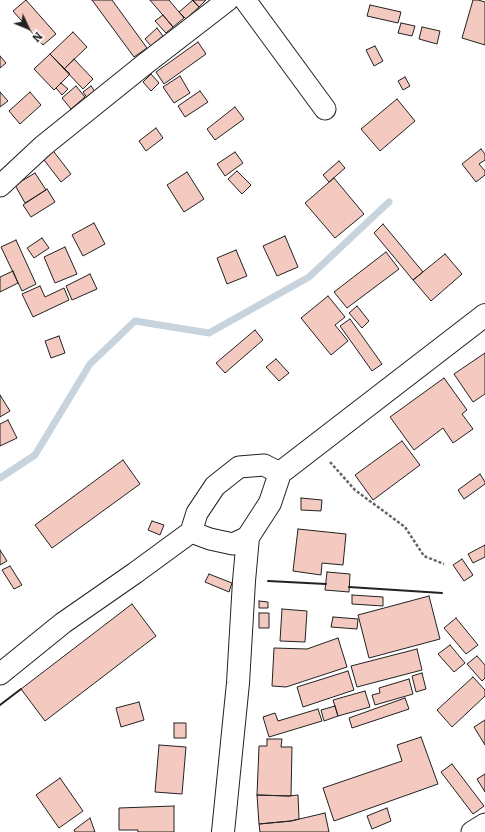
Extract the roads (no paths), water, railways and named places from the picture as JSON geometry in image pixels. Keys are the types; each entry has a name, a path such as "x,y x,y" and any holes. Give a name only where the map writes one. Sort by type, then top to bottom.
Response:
{"street":[{"path":"0,186 43,146 228,0"},
{"path":"244,0 325,109"},
{"path":"191,532 210,539 233,544 248,536 270,503 280,473 485,315"},
{"path":"0,674 63,623 191,532 197,513 215,486 240,467 264,466 280,473"},
{"path":"223,832 238,683 248,536"},
{"path":"472,832 485,824"}],"waterway":[{"path":"0,478 35,455 90,364 135,321 209,333 309,277 389,202"}]}
